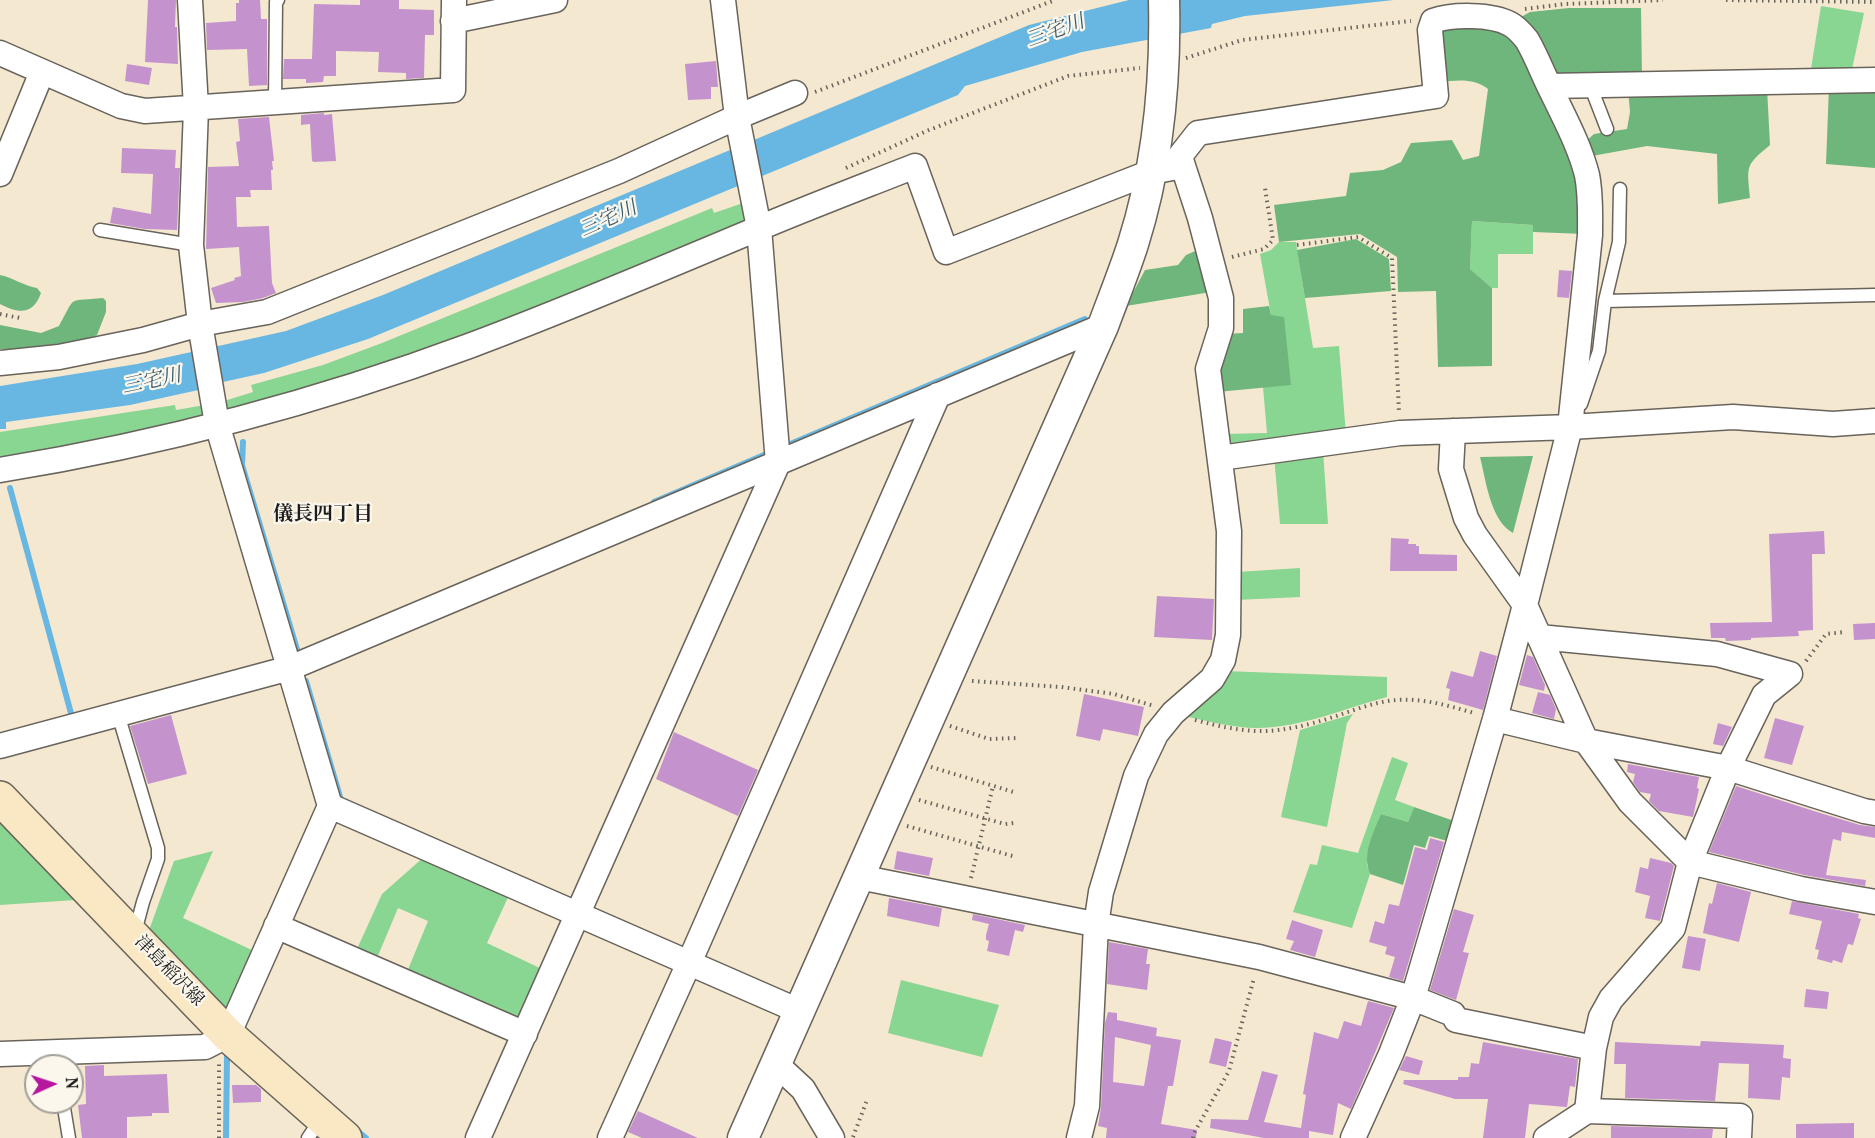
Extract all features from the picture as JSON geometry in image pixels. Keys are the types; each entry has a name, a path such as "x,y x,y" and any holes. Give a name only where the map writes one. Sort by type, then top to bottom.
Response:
{"main road":[{"name":"津島稲沢線","path":"0,798 228,1035 325,1132"}],"street":[{"path":"84,1057 205,1047 228,1035 330,806 216,414 200,327 191,245 196,108 190,0"},
{"path":"0,53 121,106 145,111 453,90 454,10 555,0"},
{"path":"478,1138 778,463 757,218 738,122 723,0"},
{"path":"742,1138 1102,326 1133,244 1151,172 1159,124 1165,58 1164,0"},
{"path":"1079,1138 1087,1106 1096,925 1101,891 1136,776 1156,734 1173,713 1212,679 1223,660 1228,635 1229,531 1208,369 1221,328 1221,298 1200,218 1180,156 1198,133 1436,96 1430,30 1433,21 1444,17 1459,16 1493,18 1511,24 1525,38 1582,155 1588,177 1590,235 1570,427 1495,719 1413,998 1356,1137"},
{"path":"0,174 42,72"},
{"path":"1549,86 1875,80"},
{"path":"0,363 69,355 267,312 738,122 795,93"},
{"path":"0,470 71,458 216,414 331,393 467,347 612,291 757,218 915,166 946,252 1151,172 1183,166"},
{"path":"0,746 290,668 1102,326"},
{"path":"610,1138 938,395"},
{"path":"1220,458 1400,433 1570,427 1732,417 1833,424 1875,421"},
{"path":"1454,431 1450,469 1466,518 1475,535 1525,605 1586,741 1629,802 1689,862 1801,889 1875,902"},
{"path":"1539,637 1718,654 1790,674 1764,695 1728,768 1689,862 1673,928 1611,999 1601,1017 1594,1048 1587,1111"},
{"path":"1495,719 1586,741 1728,768 1875,813"},
{"path":"330,806 799,1011"},
{"path":"859,877 1259,957 1413,998 1453,1014 1456,1020 1594,1048"},
{"path":"276,926 525,1034"},
{"path":"0,1054 24,1056"},
{"path":"776,1064 803,1089 831,1138"},
{"path":"1546,1138 1587,1111 1740,1116 1739,1138"}],"lane":[{"path":"275,102 276,2 278,0"},
{"path":"1590,85 1607,129"},
{"path":"1570,427 1580,408 1599,351 1605,301 1619,242 1620,189"},
{"path":"100,230 191,245"},
{"path":"1605,301 1875,295"},
{"path":"118,714 158,848 158,859 134,936"},
{"path":"65,1114 69,1138"}],"path":[{"path":"795,93 803,97 1055,0"},
{"path":"1511,24 1518,13 1528,7 1663,0"},
{"path":"1726,0 1875,2"},
{"path":"842,170 929,130 1068,76 1165,58 1242,40 1409,21 1433,21"},
{"path":"1211,262 1263,249 1273,240 1265,188"},
{"path":"1297,245 1358,237 1392,258 1400,433"},
{"path":"0,314 20,318"},
{"path":"1788,676 1801,668 1826,634 1845,632"},
{"path":"948,677 1114,694 1185,718 1238,731 1262,732 1314,723 1352,710 1395,700 1438,703 1495,719"},
{"path":"929,719 989,739 1019,738"},
{"path":"910,760 1017,793"},
{"path":"966,899 993,786"},
{"path":"890,806 985,819 1005,824 1014,823"},
{"path":"890,806 978,846 1016,857"},
{"path":"1193,1138 1229,1071 1259,957"},
{"path":"219,1138 220,1053 228,1035"},
{"path":"853,1138 867,1100"}],"green space":[{"path":"1821,6 1864,13 1851,74 1810,75"},
{"path":"1569,8 1641,8 1642,77 1556,80 1521,17 1530,12"},
{"path":"1442,23 1508,27 1577,156 1585,234 1533,232 1533,225 1472,221 1470,269 1492,288 1492,366 1438,367 1436,291 1398,292 1397,257 1360,234 1279,242 1274,205 1346,196 1350,173 1383,170 1401,162 1411,143 1452,140 1463,160 1479,156 1488,89 1472,81 1441,82"},
{"path":"1875,85 1875,168 1826,164 1829,86"},
{"path":"1767,88 1770,145 1752,162 1748,172 1750,198 1718,204 1717,154 1647,146 1592,156 1585,142 1594,134 1627,129 1630,112 1628,89"},
{"path":"743,203 746,218 742,229 462,343 230,414 221,402 253,392 251,385 323,365 382,343 712,208 714,213"},
{"path":"1472,221 1533,225 1533,254 1498,254 1498,288 1492,288 1470,269"},
{"path":"1356,239 1389,259 1391,291 1305,298 1297,250"},
{"path":"1279,242 1296,242 1313,348 1339,346 1346,435 1231,449 1224,434 1267,433 1263,387 1291,384 1271,315 1260,254 1271,250"},
{"path":"1200,249 1211,292 1126,306 1145,270 1178,265 1186,255"},
{"path":"0,275 37,288 41,293 38,300 25,311 13,310 0,304"},
{"path":"103,298 106,301 106,312 97,335 70,346 21,350 0,349 0,325 41,333 59,326 74,302"},
{"path":"1269,306 1271,315 1284,317 1291,385 1217,392 1225,334 1243,333 1243,309"},
{"path":"175,405 176,410 205,405 210,422 0,462 0,432"},
{"path":"1323,450 1328,524 1280,524 1274,456"},
{"path":"1533,456 1513,533 1505,527 1494,509 1480,457"},
{"path":"1300,568 1300,597 1236,600 1237,572"},
{"path":"1224,671 1387,677 1387,697 1306,721 1273,727 1239,727 1184,716"},
{"path":"1353,714 1347,723 1327,827 1281,817 1300,730"},
{"path":"1392,757 1408,763 1395,800 1414,807 1408,822 1381,814 1367,865 1370,874 1352,928 1293,912 1310,864 1317,865 1322,845 1358,853"},
{"path":"1414,807 1457,822 1451,842 1429,836 1425,848 1414,845 1403,885 1370,874 1368,851 1381,814 1408,822"},
{"path":"0,822 2,822 76,900 0,905"},
{"path":"213,851 183,918 254,951 228,1010 217,1009 147,936 174,861"},
{"path":"425,856 510,893 487,943 544,970 525,1013 514,1019 407,972 428,921 398,908 377,958 357,949 382,894"},
{"path":"901,980 999,1005 982,1057 888,1033"}],"water":[{"name":"三宅川","path":"1129,0 1394,0 1245,16 1212,24 1211,28 1082,52 965,86 958,95 368,339 264,373 203,389 130,405 6,422 6,429 0,429 0,386 137,364 286,331 383,295 1029,25"}],"building":[{"path":"148,0 176,0 175,27 177,27 178,64 145,62"},
{"path":"239,0 260,0 261,19 267,19 267,85 249,86 247,49 207,50 206,23 236,21 236,3 239,3"},
{"path":"360,0 399,0 399,9 434,10 434,35 425,35 424,78 406,79 406,73 378,72 379,52 336,51 336,76 324,76 323,82 306,83 306,79 283,79 284,59 312,59 314,4 360,5"},
{"path":"716,61 718,87 711,87 711,99 688,100 685,64"},
{"path":"127,64 152,68 149,85 125,81"},
{"path":"324,113 324,115 332,114 336,161 314,162 312,161 310,124 301,125 301,115"},
{"path":"269,117 274,161 272,161 273,170 271,170 272,190 250,190 251,197 236,197 237,227 269,226 272,283 276,293 243,302 216,303 211,288 241,276 239,247 206,249 208,167 239,166 236,142 240,141 238,119"},
{"path":"122,148 176,150 175,168 180,168 177,230 145,229 110,223 113,207 151,214 153,174 121,173"},
{"path":"1559,270 1572,271 1569,298 1557,297"},
{"path":"1824,531 1825,554 1812,554 1813,630 1798,631 1799,636 1751,638 1751,640 1726,641 1725,638 1711,638 1710,623 1772,622 1769,534"},
{"path":"1391,538 1409,539 1408,544 1419,546 1419,554 1457,555 1457,571 1390,571"},
{"path":"1157,596 1214,599 1212,640 1154,637"},
{"path":"1875,623 1875,639 1854,640 1853,624"},
{"path":"1480,651 1497,656 1483,710 1448,700 1450,689 1446,688 1451,671 1473,677"},
{"path":"1527,655 1533,657 1545,685 1544,691 1519,685"},
{"path":"1538,692 1550,695 1556,709 1554,719 1532,713"},
{"path":"1084,694 1144,707 1138,736 1103,729 1100,741 1076,736"},
{"path":"171,715 187,774 148,784 130,726"},
{"path":"1775,718 1804,726 1792,765 1764,758"},
{"path":"1718,723 1732,727 1723,746 1713,744"},
{"path":"674,732 758,770 738,816 656,779"},
{"path":"1628,764 1699,777 1693,817 1659,811 1649,801 1651,794 1640,792 1633,782 1635,774 1627,772"},
{"path":"1736,786 1860,825 1875,827 1875,838 1842,832 1841,841 1833,839 1826,875 1866,880 1865,886 1804,875 1709,852"},
{"path":"1430,838 1444,842 1403,981 1389,977 1395,957 1385,954 1387,947 1369,942 1375,921 1384,924 1389,904 1399,906 1415,847 1427,850"},
{"path":"897,851 933,858 929,876 894,869"},
{"path":"1650,858 1671,863 1674,866 1660,921 1645,918 1650,896 1635,892 1640,867 1648,869"},
{"path":"1717,883 1751,892 1739,942 1703,933 1709,903 1712,904"},
{"path":"889,898 942,908 939,927 887,916"},
{"path":"1792,901 1859,914 1858,918 1861,919 1853,945 1848,944 1842,963 1817,959 1819,950 1815,949 1822,921 1789,914"},
{"path":"1454,909 1474,915 1463,952 1469,953 1456,1000 1430,990"},
{"path":"973,914 1025,925 1023,932 1015,930 1009,956 987,951 989,941 986,940 986,935 989,924 972,920"},
{"path":"1292,920 1323,930 1315,957 1290,950 1294,941 1286,939"},
{"path":"1688,936 1706,939 1700,971 1682,968"},
{"path":"1109,942 1148,949 1146,964 1150,964 1147,990 1107,984"},
{"path":"1806,989 1829,992 1827,1009 1804,1007"},
{"path":"1368,1001 1394,1008 1351,1109 1338,1103 1333,1135 1309,1131 1309,1138 1264,1138 1210,1128 1211,1119 1248,1120 1262,1071 1278,1075 1264,1122 1301,1128 1306,1095 1303,1094 1314,1032 1338,1039 1344,1021 1361,1026"},
{"path":"1108,1012 1117,1013 1117,1020 1157,1028 1156,1036 1181,1040 1173,1086 1168,1086 1161,1124 1197,1130 1196,1138 1106,1138 1107,1128 1098,1126 1105,1023","holes":["1115,1037 1151,1045 1144,1086 1113,1082"]},
{"path":"1215,1038 1232,1042 1226,1067 1209,1063"},
{"path":"1701,1041 1784,1045 1783,1058 1791,1059 1790,1078 1782,1077 1780,1100 1748,1098 1749,1064 1719,1063 1715,1101 1625,1098 1626,1064 1614,1064 1615,1042 1700,1046"},
{"path":"1483,1042 1578,1059 1575,1087 1570,1086 1567,1107 1529,1104 1525,1138 1483,1138 1488,1099 1455,1099 1403,1084 1404,1080 1458,1080 1458,1077 1469,1077 1471,1063 1479,1064"},
{"path":"1406,1056 1423,1061 1419,1075 1399,1070"},
{"path":"104,1065 104,1076 167,1074 169,1113 127,1117 127,1138 82,1138 79,1114 84,1114 84,1104 86,1104 85,1066"},
{"path":"232,1085 256,1085 261,1089 261,1102 233,1103"},
{"path":"638,1111 698,1138 642,1138 628,1132"},
{"path":"1854,1123 1854,1138 1796,1138 1796,1124"},
{"path":"1611,1126 1713,1129 1712,1138 1611,1138"}],"waterway":[{"path":"788,445 1085,319"},
{"path":"243,442 242,465 299,656"},
{"path":"654,502 764,455"},
{"path":"10,488 72,717"},
{"path":"306,681 341,800"},
{"path":"226,1138 227,1056"},
{"path":"355,1129 366,1138"}],"district":[{"name":"儀長四丁目","path":"323,516"}]}
